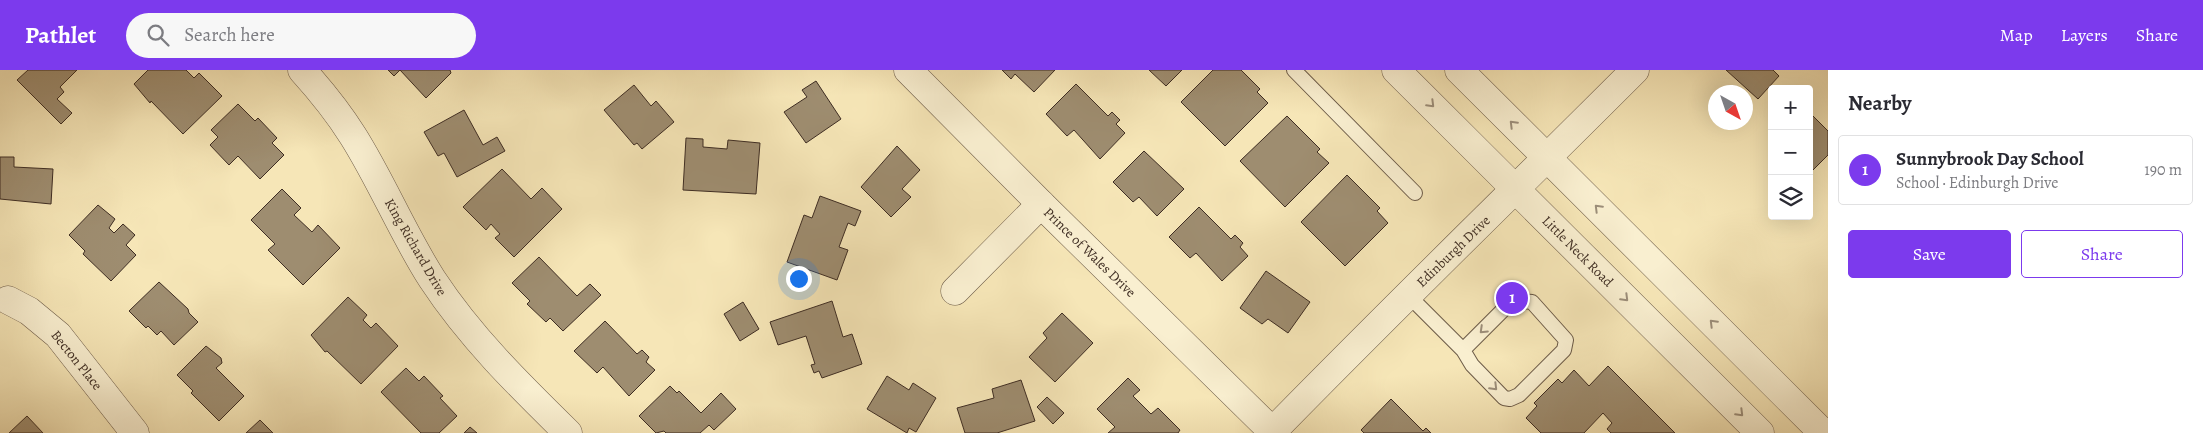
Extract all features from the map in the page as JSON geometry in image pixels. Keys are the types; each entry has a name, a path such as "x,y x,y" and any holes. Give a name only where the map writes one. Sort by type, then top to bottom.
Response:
{"street":[{"name":"King Richard Drive","path":"302,70 333,106 354,137 432,278 467,327 507,372 568,433"},
{"name":"Prince of Wales Drive","path":"908,70 1273,433"},
{"name":"Little Neck Road","path":"1396,70 1760,433"},
{"path":"1459,70 1823,433"},
{"name":"Edinburgh Drive","path":"1273,433 1408,295 1635,70"},
{"path":"955,291 1041,204"},
{"name":"Becton Place","path":"8,300 29,311 58,335 135,433"}],"lane":[{"path":"1294,70 1415,193"},
{"path":"1408,295 1463,350 1472,365 1504,398 1510,399 1519,395 1564,350 1566,340 1532,302 1520,301 1510,304 1463,350"}],"building":[{"path":"28,70 77,70 60,87 64,92 57,99 72,113 61,124 17,80"},
{"path":"148,70 186,70 194,78 199,73 222,96 183,134 151,101 150,103 134,84"},
{"path":"388,70 400,70 394,76"},
{"path":"400,70 450,70 451,73 426,98"},
{"path":"1002,70 1055,70 1034,92 1015,74 1011,79"},
{"path":"1149,70 1182,70 1166,86"},
{"path":"1213,70 1241,70 1260,89 1257,92 1268,103 1225,146 1181,102"},
{"path":"1726,70 1773,70 1779,76 1771,85 1768,85 1768,88 1758,99 1753,94 1753,85 1743,85"},
{"path":"816,81 841,119 806,143 784,112 807,97 802,90"},
{"path":"1076,84 1108,116 1112,112 1120,120 1116,124 1125,133 1100,159 1074,130 1067,136 1046,114"},
{"path":"634,85 651,106 656,101 674,122 642,149 637,143 634,145 604,110"},
{"path":"238,104 255,121 258,118 277,138 272,143 284,155 260,179 238,156 229,165 210,145 218,137 211,130"},
{"path":"464,110 483,145 497,137 505,151 457,177 444,153 438,156 424,132"},
{"path":"1287,116 1320,149 1317,152 1329,163 1285,207 1240,161"},
{"path":"1813,116 1828,131 1828,155 1813,170"},
{"path":"686,138 703,139 703,147 727,149 728,140 760,143 756,194 683,190"},
{"path":"897,146 920,170 902,189 911,197 891,217 861,187"},
{"path":"1144,151 1184,189 1157,216 1139,197 1133,202 1113,182"},
{"path":"0,157 14,157 14,167 53,169 51,204 0,199"},
{"path":"502,169 531,199 542,188 562,209 514,257 495,238 500,234 491,224 486,230 463,207"},
{"path":"1347,175 1380,208 1377,211 1388,223 1345,266 1301,222"},
{"path":"282,189 301,208 294,215 312,232 318,225 340,248 303,285 268,250 275,244 251,220"},
{"path":"820,196 861,211 855,226 848,223 839,247 848,250 837,280 787,262 804,215 812,218"},
{"path":"98,205 115,219 109,228 114,233 123,224 135,235 126,245 136,255 111,281 83,254 85,251 69,235"},
{"path":"1199,207 1231,239 1235,235 1243,243 1240,247 1248,256 1222,281 1196,253 1190,258 1169,237"},
{"path":"539,257 577,296 590,284 601,295 563,331 550,318 546,322 527,304 530,301 512,283"},
{"path":"1266,271 1310,302 1288,333 1268,319 1262,324 1240,308"},
{"path":"159,282 188,309 189,313 198,322 174,345 161,331 157,335 148,326 146,328 129,311"},
{"path":"348,297 367,315 363,320 371,328 376,323 398,346 361,384 327,351 325,352 311,335"},
{"path":"832,301 843,337 852,334 862,364 822,378 819,371 814,373 811,365 815,364 806,336 778,345 770,322"},
{"path":"743,302 759,329 740,341 724,314"},
{"path":"1062,313 1093,343 1055,382 1029,357 1047,338 1043,333"},
{"path":"605,321 637,354 642,350 649,357 646,362 655,370 629,396 603,367 597,373 574,351"},
{"path":"206,346 221,358 222,363 216,368 244,396 219,421 191,393 193,391 177,375"},
{"path":"1608,366 1675,433 1611,433 1607,429 1612,423 1603,413 1584,433 1541,433 1526,418 1537,406 1534,403 1558,379 1562,383 1574,370 1589,386"},
{"path":"406,368 419,381 424,376 443,396 440,398 457,416 439,433 421,433 381,392"},
{"path":"887,376 909,390 913,383 936,398 916,432 909,428 907,433 867,409"},
{"path":"1128,378 1140,390 1133,396 1151,414 1158,408 1180,430 1178,433 1108,433 1115,427 1097,409"},
{"path":"1021,380 1035,421 997,433 965,433 957,408 994,398 992,389"},
{"path":"670,386 677,393 679,391 701,413 721,393 736,409 714,430 709,425 700,433 666,433 664,431 656,433 639,416"},
{"path":"1047,397 1064,413 1053,424 1037,407"},
{"path":"1391,399 1423,431 1426,428 1431,433 1364,433 1361,430"},
{"path":"27,416 43,433 9,433"},
{"path":"260,420 273,433 246,433"},
{"path":"470,427 477,433 464,433"}],"place":[{"name":"Sunnybrook Day School","path":"1512,298"}]}
